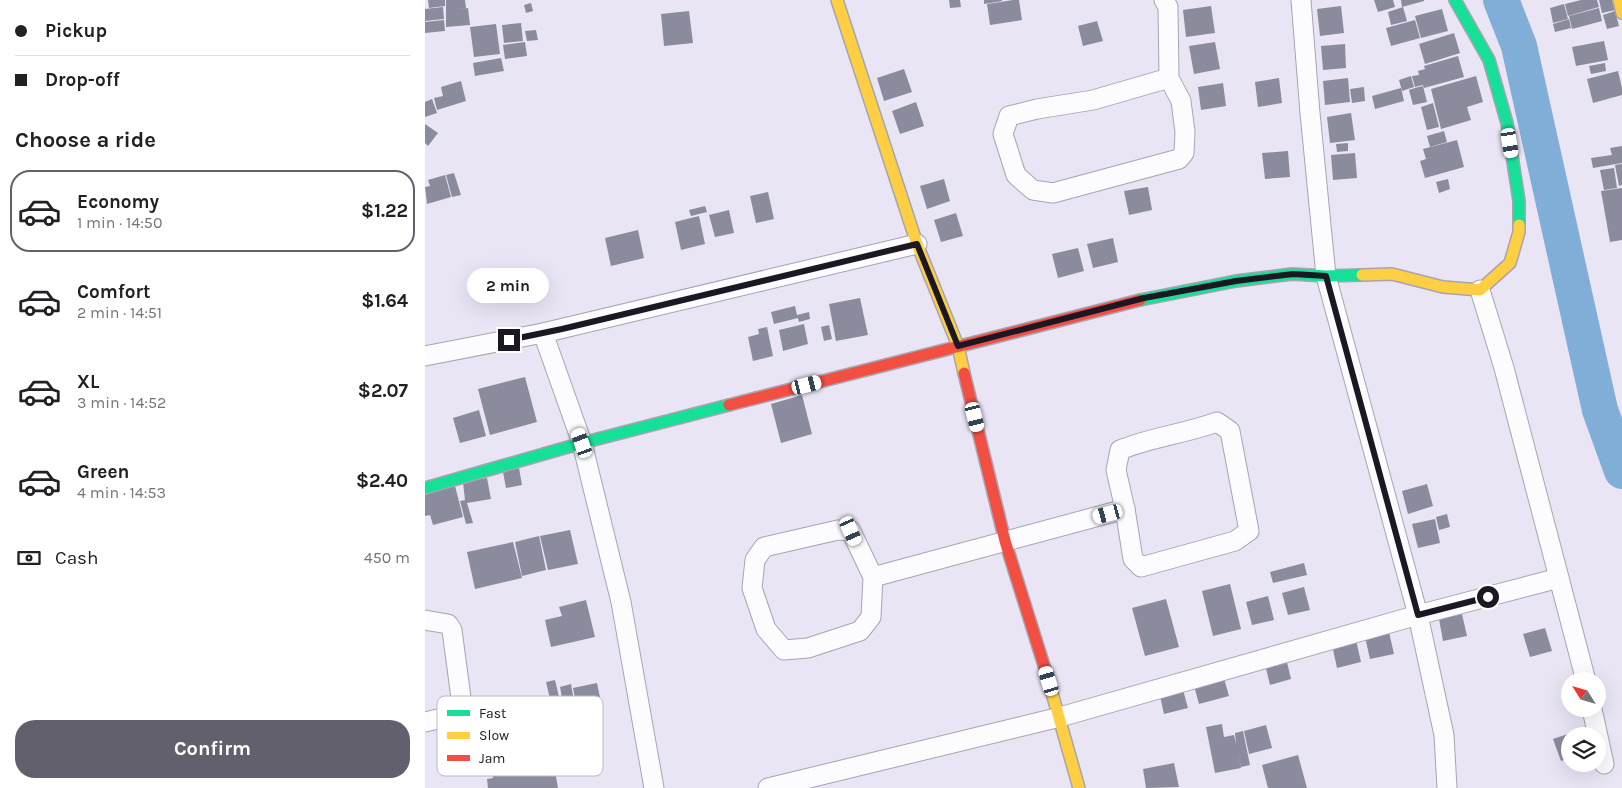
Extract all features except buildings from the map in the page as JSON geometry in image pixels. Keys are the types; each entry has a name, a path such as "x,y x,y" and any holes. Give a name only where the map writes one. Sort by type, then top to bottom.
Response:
{"street":[{"path":"837,0 917,244 958,346 1005,541 1060,716 1079,788"},
{"path":"1164,0 1168,8 1169,78 1181,101 1185,132 1184,153 1179,159 1053,193 1033,190 1016,174 1003,134 1009,116 1037,109 1093,100 1169,78"},
{"path":"1301,0 1309,113 1326,276 1418,615 1444,735 1447,788"},
{"path":"425,488 582,443 1144,298 1236,281 1293,274 1326,276 1392,274 1443,287 1480,290 1511,263 1519,232 1519,201 1507,123 1489,60 1455,0"},
{"path":"1619,0 1622,13"},
{"path":"425,356 543,333 917,244"},
{"path":"1480,290 1504,368 1584,672"},
{"path":"543,333 582,443 621,602 654,788"},
{"path":"1217,422 1229,431 1249,531 1235,541 1141,567 1133,559 1125,509 1116,470 1121,450 1143,441 1193,430 1217,422"},
{"path":"873,577 1125,509"},
{"path":"838,530 851,531 873,577 871,617 861,630 808,648 784,650 766,629 752,588 755,560 764,547 838,530"},
{"path":"768,788 1060,716 1418,615 1559,578"},
{"path":"425,620 448,624 452,630 461,696"}],"waterway":[{"path":"1501,0 1519,46 1600,410 1622,471"}],"traffic: fast":[{"path":"1455,0 1489,60 1507,123 1519,201 1519,225"},
{"path":"1140,300 1236,281 1292,274 1326,276 1362,275"},
{"path":"425,488 582,443 729,405"}],"traffic: slow":[{"path":"837,0 917,244 958,346 964,373"},
{"path":"1619,0 1622,13"},
{"path":"1362,275 1392,274 1443,287 1480,290 1510,263 1519,232 1519,225"},
{"path":"1046,672 1079,788"}],"traffic: jam":[{"path":"729,405 1140,300"},
{"path":"964,373 1005,541 1046,672"}],"route":[{"path":"509,340 917,244 958,346 1144,298 1236,281 1293,274 1326,276 1418,615 1488,597"}]}
